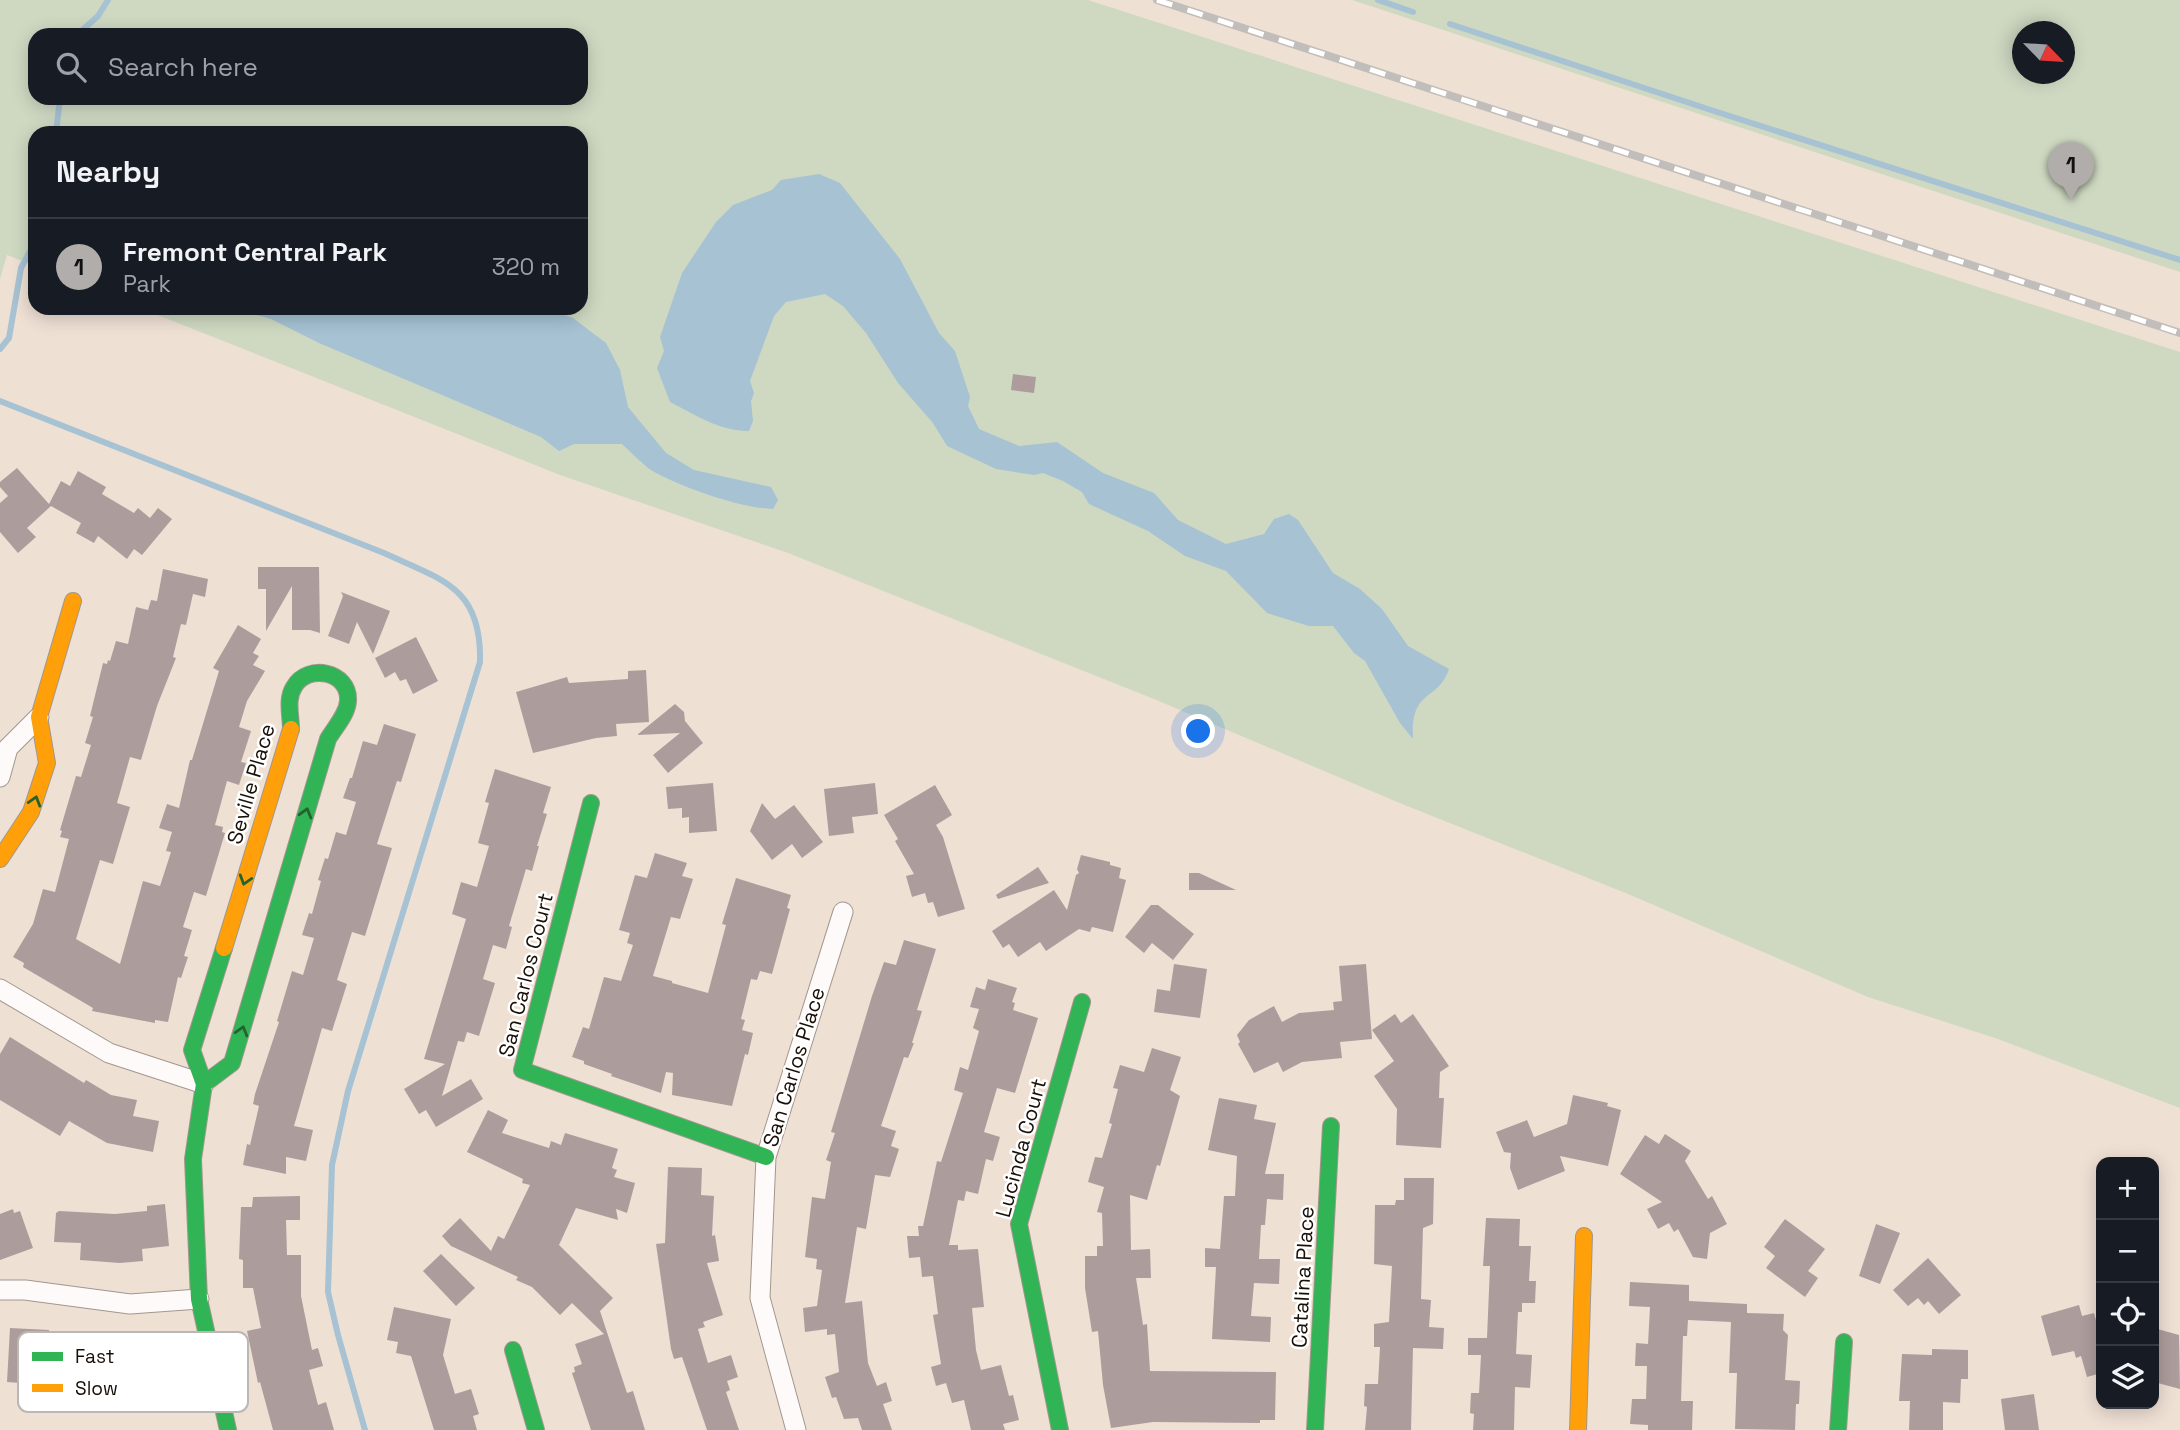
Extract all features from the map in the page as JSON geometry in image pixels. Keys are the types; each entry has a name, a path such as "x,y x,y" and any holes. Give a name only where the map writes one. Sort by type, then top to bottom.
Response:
{"street":[{"path":"0,859 32,813 47,763 39,717 73,601"},
{"name":"Seville Place","path":"204,1084 232,1063 328,739 345,712 348,699 345,686 326,673 303,675 294,685 290,696 291,729 192,1050 204,1084 193,1159 199,1299 206,1332"},
{"path":"0,777 8,748 39,717"},
{"name":"San Carlos Court","path":"591,803 522,1069 766,1157"},
{"name":"San Carlos Place","path":"796,1430 760,1298 766,1157 843,912"},
{"path":"0,989 109,1053 204,1084"},
{"name":"Lucinda Court","path":"1060,1430 1019,1224 1083,1003"},
{"name":"Catalina Place","path":"1315,1430 1331,1126"},
{"path":"1578,1430 1584,1236"},
{"path":"0,1290 24,1290 130,1304 199,1299"},
{"path":"1838,1430 1844,1342"},
{"path":"513,1350 536,1430"},
{"name":"Seville Place","path":"224,1412 228,1430"}],"green space":[{"path":"0,0 1088,0 2180,352 2180,1108 1998,1039 1868,997 1628,894 1402,804 1154,699 788,553 560,475 158,315 588,315 588,126 28,126 28,263 7,255 0,279"},
{"path":"1352,0 2180,0 2180,272"}],"water":[{"path":"819,174 840,183 900,259 939,333 955,351 970,397 968,406 979,429 1019,446 1057,442 1103,473 1154,493 1178,520 1226,544 1264,534 1274,519 1289,514 1298,520 1333,573 1360,589 1382,609 1408,646 1449,669 1438,687 1420,703 1413,723 1413,739 1400,723 1365,661 1354,653 1333,626 1309,626 1267,613 1226,571 1185,556 1148,531 1089,504 1082,492 1063,481 1043,473 1034,475 996,469 947,446 933,423 898,383 866,333 843,306 825,294 786,302 774,316 750,381 754,393 751,401 753,421 749,431 718,425 670,402 657,368 664,351 660,337 682,273 716,222 733,205 772,190 781,180"},
{"path":"257,315 565,315 573,318 606,343 620,370 628,407 666,453 694,470 771,487 778,500 773,509 759,508 694,490 651,470 622,444 574,444 559,451 541,437 319,343 271,319"}],"building":[{"path":"1013,374 1036,377 1034,393 1011,390"},
{"path":"17,468 49,504 61,481 70,486 78,471 106,487 102,494 134,513 138,508 150,518 158,508 172,519 142,555 134,549 127,559 98,536 94,543 76,533 81,523 51,506 27,528 36,537 18,553 0,532 0,503 8,496 0,487 0,482"},
{"path":"258,567 319,567 320,633 292,630 292,586 266,631 266,589 258,589"},
{"path":"163,569 208,579 205,597 193,594 186,625 181,624 173,657 176,658 157,706 141,760 130,757 117,803 130,807 113,864 100,860 76,939 120,964 143,881 160,886 171,852 166,851 172,832 159,828 167,804 179,808 190,760 219,671 213,668 238,625 261,639 253,653 259,656 253,665 265,671 247,701 239,727 251,731 241,762 246,763 239,785 227,781 215,825 223,827 222,832 225,833 206,896 194,892 183,927 192,930 184,956 188,957 181,978 178,977 168,1022 155,1020 155,1023 92,1011 93,1008 23,967 24,963 13,957 33,924 43,889 55,892 69,839 60,837 60,830 76,776 81,777 91,745 85,743 103,663 110,661 116,641 128,644 136,607 148,610 151,600 157,601"},
{"path":"341,592 390,611 373,654 357,622 349,644 328,636 343,596"},
{"path":"416,637 438,681 413,694 406,679 400,681 395,672 385,678 375,658"},
{"path":"646,670 649,722 616,724 617,736 596,738 533,753 516,692 567,677 569,683 628,679 628,671"},
{"path":"675,704 684,712 685,721 703,743 668,773 653,755 680,733 637,735"},
{"path":"384,724 416,734 401,782 397,781 377,844 392,848 365,936 352,932 337,980 347,984 332,1031 322,1028 294,1126 313,1130 306,1161 286,1157 286,1174 243,1165 259,1106 253,1104 255,1094 279,1022 277,1021 292,971 303,975 314,938 302,935 309,913 312,914 321,881 318,880 336,832 346,835 356,802 343,798 363,741 377,745"},
{"path":"495,769 551,787 543,813 547,814 532,871 526,869 509,926 512,927 506,949 493,945 483,979 495,983 479,1036 467,1032 464,1042 458,1041 442,1096 471,1079 483,1099 436,1127 426,1110 419,1114 404,1089 445,1064 424,1059 466,919 452,914 461,882 477,887 489,846 478,843 489,803 485,802"},
{"path":"713,783 717,831 689,833 689,817 682,818 682,808 668,809 666,787"},
{"path":"875,783 878,814 852,817 854,833 829,836 824,789"},
{"path":"935,785 952,815 936,825 943,837 965,909 938,917 933,902 928,903 925,893 912,897 906,876 914,874 884,815"},
{"path":"762,803 775,819 794,805 823,842 802,858 792,844 772,860 750,831"},
{"path":"655,853 687,863 682,876 693,879 680,919 671,917 653,976 672,983 708,993 726,925 722,924 736,878 791,895 787,908 790,909 772,974 760,971 757,980 751,979 741,1019 745,1020 742,1030 753,1033 732,1106 672,1095 673,1073 666,1072 661,1093 611,1076 612,1074 572,1057 583,1027 589,1029 604,977 621,981 633,945 627,943 630,933 619,930 635,875 647,878"},
{"path":"1081,855 1110,862 1110,865 1121,868 1119,878 1126,880 1113,932 1092,927 1090,932 1079,929 1046,951 1040,942 1018,957 1009,944 1003,948 992,931 1054,890 1067,910 1076,875 1079,873 1077,869"},
{"path":"1038,867 1049,883 998,899 996,895"},
{"path":"1189,873 1199,873 1236,890 1189,890"},
{"path":"1151,905 1158,905 1194,934 1173,960 1152,943 1144,953 1125,937"},
{"path":"904,940 936,949 917,1010 922,1011 914,1043 908,1058 904,1057 881,1126 896,1131 891,1146 899,1149 890,1177 875,1175 866,1229 857,1227 845,1303 862,1301 868,1363 877,1386 886,1382 892,1401 883,1404 892,1430 862,1430 858,1418 844,1419 836,1397 832,1398 825,1377 839,1372 835,1334 827,1335 827,1329 805,1332 803,1308 817,1306 822,1270 816,1269 817,1259 805,1257 812,1197 825,1199 831,1162 826,1160 835,1133 831,1132 872,996 884,962 896,965"},
{"path":"1174,964 1207,969 1200,1018 1154,1012 1157,989 1170,991"},
{"path":"1366,964 1372,1039 1340,1042 1342,1058 1302,1062 1283,1072 1278,1062 1254,1073 1238,1044 1240,1042 1237,1035 1249,1020 1274,1006 1282,1022 1299,1013 1334,1010 1333,1002 1342,1001 1339,966"},
{"path":"988,979 1017,988 1012,1002 1015,1003 1013,1010 1038,1018 1015,1093 997,1088 984,1132 1000,1137 993,1161 986,1159 978,1194 966,1191 964,1201 958,1200 949,1245 958,1245 958,1250 978,1249 984,1307 972,1308 976,1350 981,1370 1001,1365 1019,1420 1003,1424 1005,1430 971,1430 964,1400 952,1403 946,1383 936,1386 931,1367 941,1364 933,1315 938,1314 933,1276 922,1277 920,1257 909,1258 907,1236 919,1236 918,1226 923,1226 937,1161 941,1162 963,1093 954,1090 960,1067 968,1070 979,1031 973,1028 979,1009 970,1007 976,987 985,990"},
{"path":"1395,1014 1401,1023 1413,1014 1449,1066 1440,1072 1439,1098 1444,1098 1441,1148 1396,1145 1397,1109 1374,1076 1394,1061 1372,1030"},
{"path":"10,1037 84,1083 86,1080 111,1095 137,1100 133,1116 159,1121 153,1152 107,1143 69,1121 60,1136 0,1100 0,1054"},
{"path":"1152,1048 1181,1057 1170,1090 1180,1096 1160,1166 1157,1165 1147,1200 1130,1195 1131,1250 1150,1249 1151,1278 1136,1278 1143,1325 1147,1324 1150,1371 1276,1372 1275,1420 1260,1420 1260,1423 1153,1422 1111,1428 1103,1385 1098,1331 1092,1332 1085,1288 1085,1256 1097,1256 1097,1246 1103,1246 1102,1213 1097,1212 1104,1187 1088,1182 1095,1157 1102,1158 1112,1124 1109,1123 1118,1089 1113,1088 1120,1065 1144,1072"},
{"path":"1573,1095 1608,1103 1607,1106 1621,1110 1608,1166 1560,1156 1565,1171 1518,1190 1510,1168 1511,1153 1504,1152 1496,1132 1527,1120 1534,1137 1567,1124"},
{"path":"1219,1098 1257,1105 1254,1119 1276,1123 1265,1174 1284,1174 1283,1200 1267,1199 1265,1225 1261,1225 1259,1259 1280,1259 1279,1284 1254,1283 1251,1316 1271,1317 1270,1342 1212,1339 1216,1267 1205,1267 1205,1248 1220,1249 1224,1196 1235,1196 1237,1156 1208,1150"},
{"path":"488,1110 508,1120 502,1133 549,1148 551,1141 561,1145 565,1133 618,1149 612,1168 617,1170 614,1177 635,1183 627,1213 616,1209 618,1220 576,1208 559,1245 613,1298 600,1311 627,1393 633,1391 645,1430 591,1430 572,1373 575,1372 574,1367 582,1364 575,1344 604,1334 572,1303 560,1315 532,1287 516,1280 518,1277 451,1246 442,1236 460,1218 491,1251 498,1236 504,1239 530,1185 467,1152"},
{"path":"1665,1134 1691,1151 1685,1161 1708,1199 1712,1196 1727,1224 1710,1233 1707,1259 1693,1257 1678,1229 1674,1232 1669,1223 1658,1229 1647,1209 1662,1202 1620,1174 1645,1135 1659,1144"},
{"path":"668,1167 702,1168 701,1195 714,1196 712,1236 715,1235 719,1261 707,1263 723,1315 703,1322 705,1327 698,1329 708,1363 731,1355 738,1377 727,1381 730,1390 726,1392 739,1430 707,1430 682,1357 674,1359 671,1349 656,1244 665,1243"},
{"path":"1404,1178 1434,1178 1433,1224 1423,1228 1421,1299 1431,1300 1429,1327 1444,1328 1443,1349 1413,1348 1411,1430 1365,1430 1365,1384 1378,1384 1380,1347 1374,1347 1374,1324 1389,1322 1392,1266 1374,1264 1375,1205 1395,1205 1396,1200 1404,1200"},
{"path":"300,1196 300,1220 286,1220 287,1255 301,1255 301,1296 312,1350 318,1348 323,1366 309,1370 318,1405 326,1402 334,1430 273,1430 260,1382 258,1383 247,1331 261,1328 253,1288 243,1288 243,1260 239,1259 241,1207 252,1207 253,1197"},
{"path":"165,1204 169,1246 142,1249 143,1261 120,1263 80,1260 81,1243 54,1242 56,1213 59,1211 115,1214 147,1211 147,1206"},
{"path":"13,1209 14,1213 20,1211 33,1248 0,1260 0,1214"},
{"path":"1486,1218 1520,1219 1519,1246 1531,1246 1529,1281 1536,1281 1535,1303 1522,1303 1522,1312 1518,1312 1516,1354 1532,1355 1530,1388 1515,1387 1514,1430 1473,1430 1474,1414 1470,1413 1471,1393 1479,1393 1481,1355 1468,1355 1468,1338 1487,1338 1490,1266 1483,1266"},
{"path":"1785,1219 1825,1249 1808,1271 1818,1278 1805,1297 1766,1268 1775,1256 1764,1247"},
{"path":"1876,1224 1900,1233 1880,1284 1859,1276"},
{"path":"441,1254 475,1288 456,1306 423,1271"},
{"path":"1928,1258 1961,1295 1939,1314 1928,1301 1924,1305 1918,1298 1908,1306 1893,1290"},
{"path":"1630,1282 1689,1285 1689,1301 1747,1304 1747,1313 1784,1314 1783,1330 1788,1335 1785,1380 1800,1381 1795,1430 1735,1429 1737,1373 1729,1373 1731,1322 1688,1320 1687,1336 1683,1336 1681,1401 1693,1401 1692,1430 1648,1430 1648,1425 1630,1424 1632,1399 1646,1399 1647,1366 1635,1366 1636,1343 1648,1344 1650,1307 1629,1306"},
{"path":"2079,1305 2082,1316 2094,1313 2096,1374 2087,1377 2081,1356 2076,1358 2074,1351 2052,1356 2041,1316"},
{"path":"394,1307 451,1319 443,1355 455,1394 471,1389 479,1414 473,1416 477,1430 434,1430 411,1356 396,1353 398,1342 387,1340"},
{"path":"10,1328 49,1330 18,1332 18,1383 7,1382"},
{"path":"2159,1329 2179,1335 2180,1389 2159,1383"},
{"path":"1932,1349 1968,1350 1968,1379 1961,1379 1960,1403 1943,1402 1943,1430 1909,1430 1910,1401 1899,1401 1902,1354 1932,1355"},
{"path":"2034,1394 2039,1430 2005,1430 2001,1399"}],"waterway":[{"path":"85,28 98,16 108,0"},
{"path":"1378,0 1413,12"},
{"path":"1450,24 2180,260"},
{"path":"57,126 59,105"},
{"path":"0,349 9,338 21,268 28,255"},
{"path":"0,401 424,571 454,590 466,602 474,617 479,637 480,662 348,1091 332,1165 328,1292 365,1430"}],"railway":[{"path":"1157,0 2180,333"}],"traffic: fast":[{"path":"204,1084 232,1063 328,739 347,706 347,691 342,683 335,677 317,673 300,679 290,697 291,729"},
{"path":"591,803 522,1070 766,1157"},
{"path":"206,1332 199,1299 193,1159 204,1084 192,1050 224,948"},
{"path":"1060,1430 1019,1224 1082,1002"},
{"path":"1315,1430 1331,1126"},
{"path":"1838,1430 1844,1342"},
{"path":"513,1350 536,1430"},
{"path":"224,1412 228,1430"}],"traffic: slow":[{"path":"0,859 31,812 47,763 39,717 73,601"},
{"path":"224,948 291,729"},
{"path":"1578,1430 1584,1236"}],"place":[{"name":"Fremont Central Park","path":"2071,200"}]}
